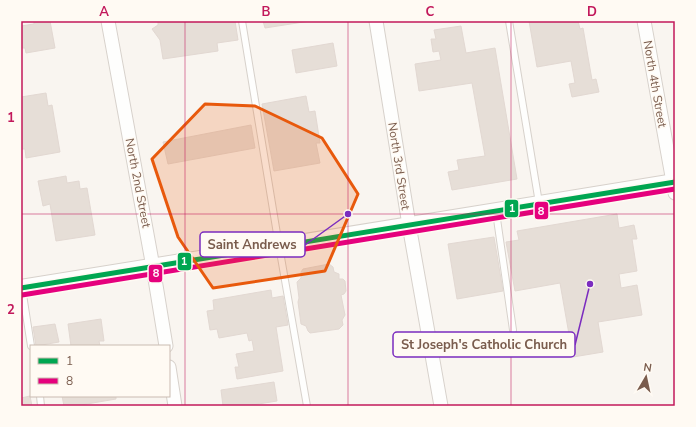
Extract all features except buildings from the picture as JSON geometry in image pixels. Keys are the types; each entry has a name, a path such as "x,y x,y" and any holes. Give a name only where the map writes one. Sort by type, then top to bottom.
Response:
{"street":[{"name":"North 2nd Street","path":"108,21 154,267 166,345"},
{"name":"North 3rd Street","path":"376,21 408,225 441,406"},
{"name":"North 4th Street","path":"644,21 674,186"},
{"path":"21,286 154,267 539,204 674,186"},
{"path":"170,374 175,406"}],"lane":[{"path":"242,21 307,406"},
{"path":"509,21 539,204"},
{"path":"496,211 512,330"},
{"path":"21,286 31,345"}],"highlighted area":[{"path":"205,104 255,106 322,138 358,194 325,271 213,288 178,237 152,159"}],"transit line":[{"name":"1","path":"21,288 675,182"},
{"name":"8","path":"22,295 675,189"}],"place":[{"name":"Saint Andrews","path":"348,214"},
{"name":"St Joseph's Catholic Church","path":"590,284"}]}
